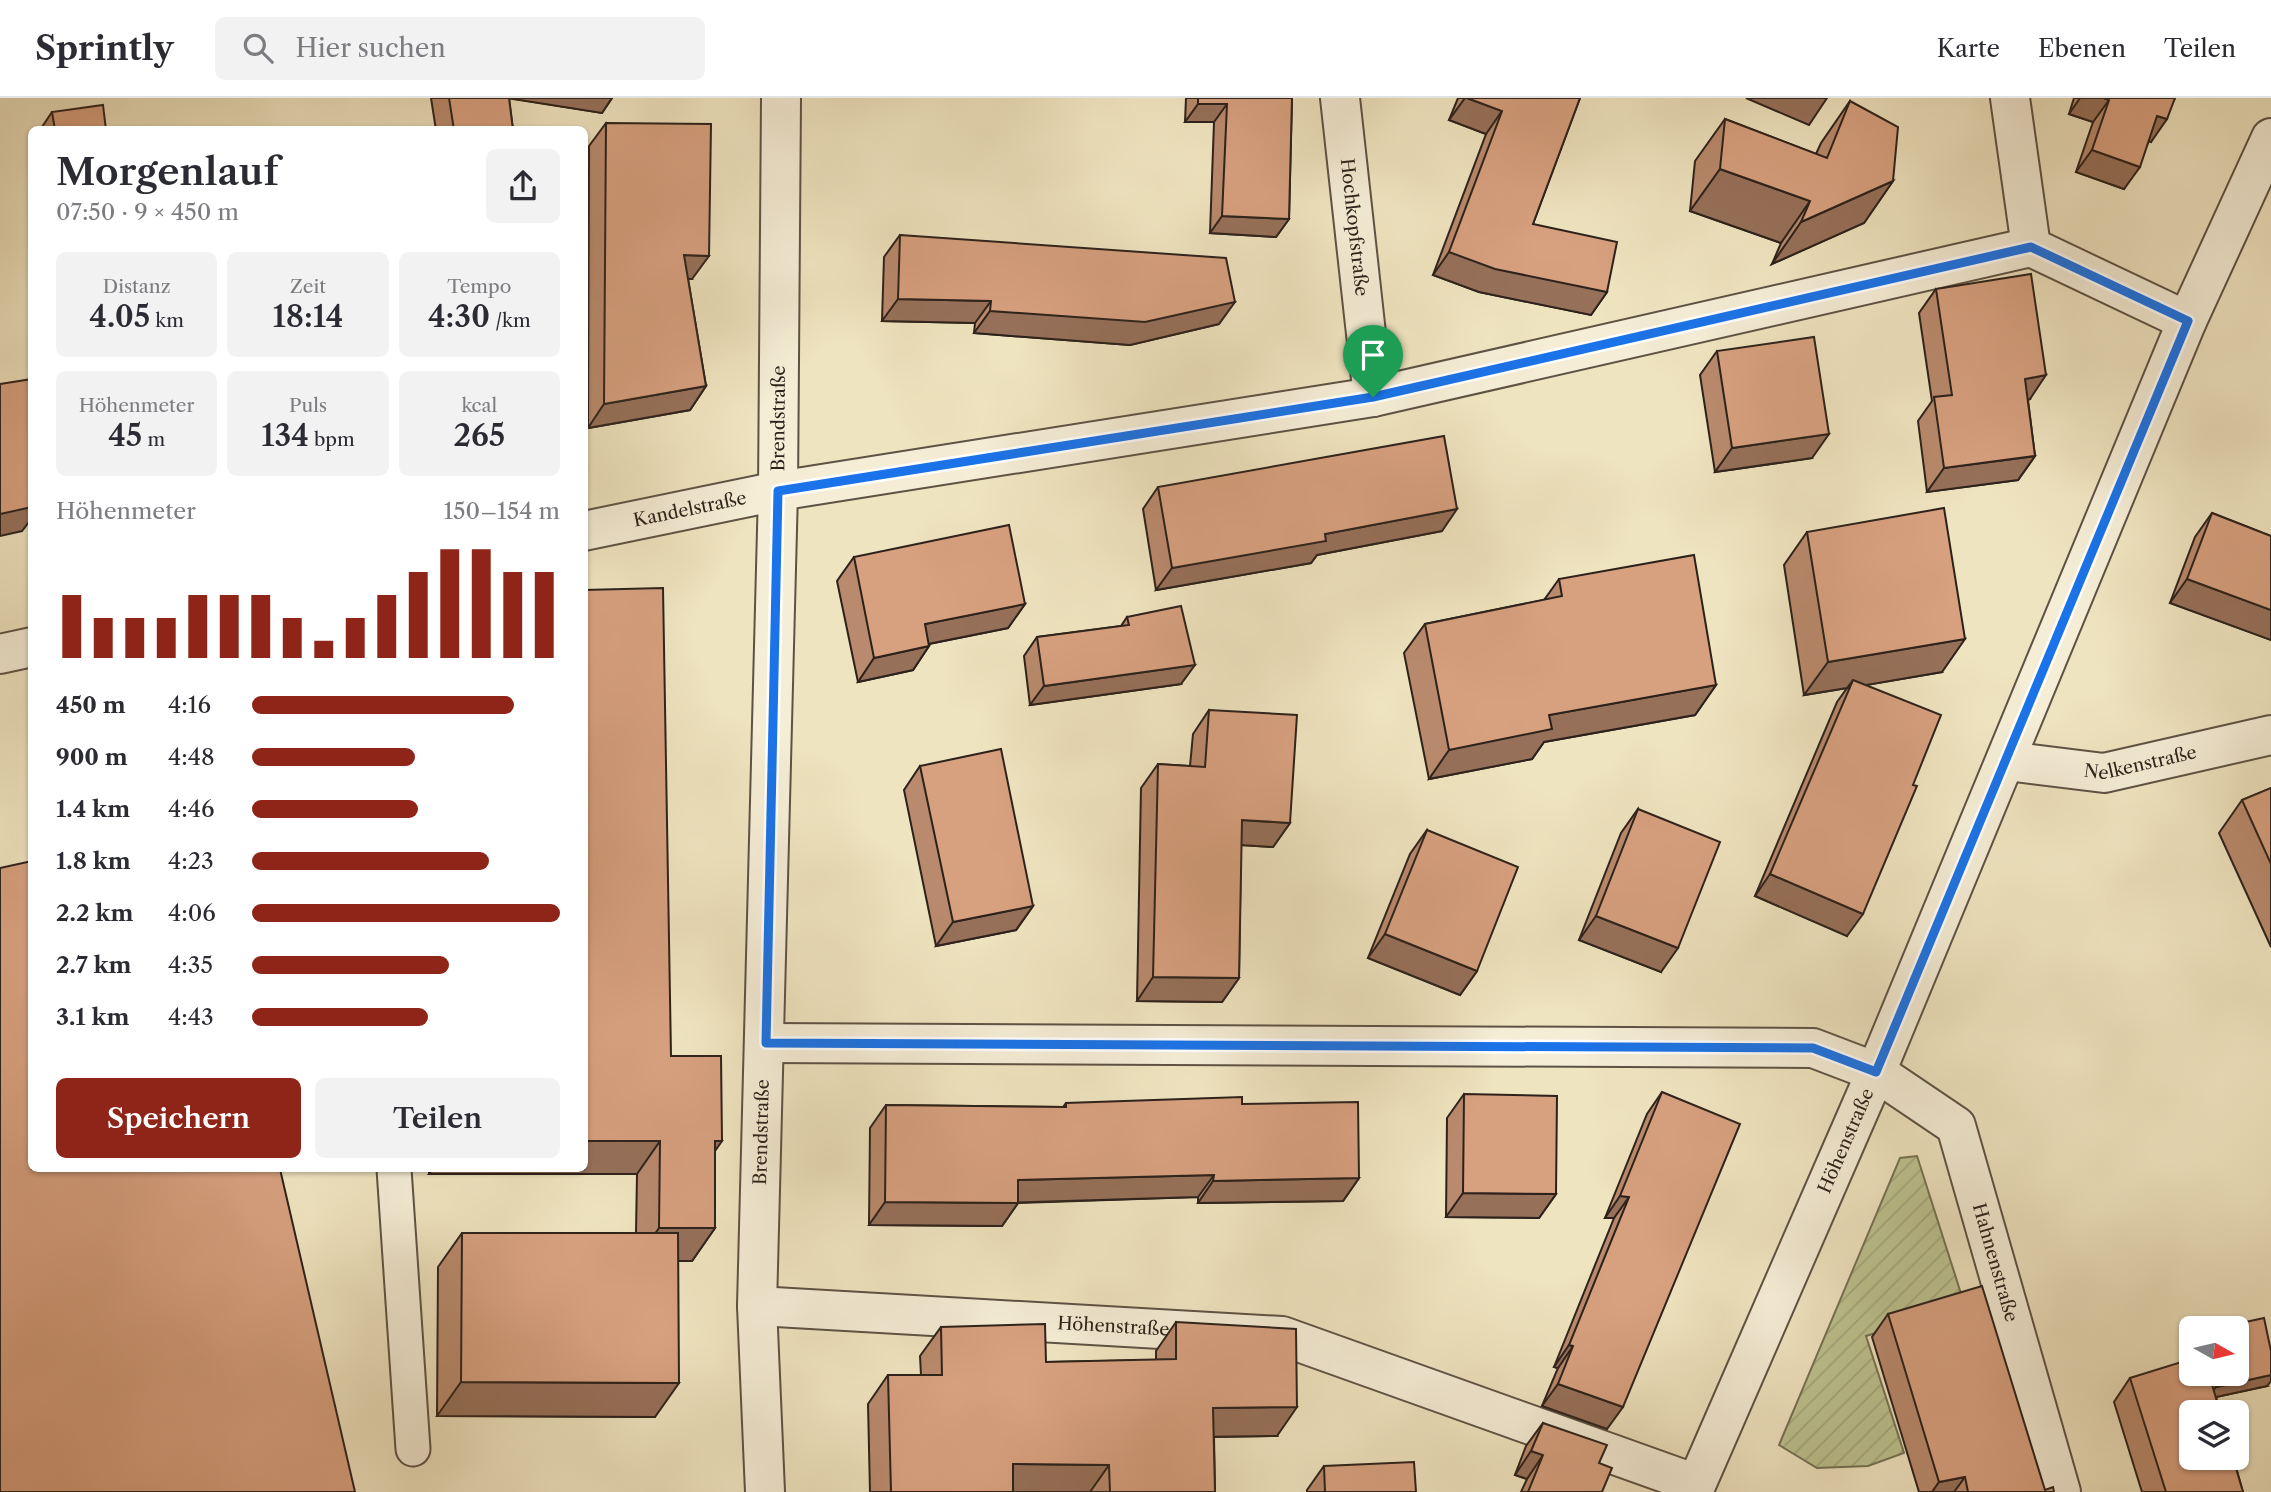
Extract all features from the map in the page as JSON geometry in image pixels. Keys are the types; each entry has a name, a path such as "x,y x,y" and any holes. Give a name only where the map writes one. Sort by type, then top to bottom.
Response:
{"street":[{"name":"Brendstraße","path":"765,1492 757,1307 766,1043 778,491 781,98"},
{"name":"Hochkopfstraße","path":"1340,98 1373,397"},
{"path":"2010,98 2031,247 2188,321"},
{"name":"Höhenstraße","path":"757,1307 1282,1336 1695,1488 1876,1072 2188,321 2271,138"},
{"name":"Kandelstraße","path":"588,530 778,491 1373,397 2031,247"},
{"path":"0,654 28,648"},
{"name":"Nelkenstraße","path":"2007,761 2104,773 2271,735"},
{"name":"Hahnenstraße","path":"766,1043 1813,1048 1876,1072 1956,1126 2061,1492"}],"lane":[{"path":"394,1172 413,1449"}],"green space":[{"path":"1917,1156 1965,1306 1866,1336 1904,1453 1868,1466 1817,1468 1779,1445 1900,1158"}],"building":[{"path":"449,98 509,98 512,126 453,126"},
{"path":"1198,98 1292,98 1289,219 1222,216 1227,104 1198,104"},
{"path":"1467,98 1580,98 1533,224 1617,242 1607,292 1495,269 1449,252 1502,111"},
{"path":"2104,98 2175,98 2167,119 2157,116 2140,167 2092,150 2109,100"},
{"path":"1850,101 1898,127 1893,181 1801,222 1810,201 1720,169 1725,119 1827,158"},
{"path":"103,105 106,126 54,126 52,112"},
{"path":"606,123 711,124 709,256 684,255 706,386 604,404"},
{"path":"900,235 1226,258 1235,302 1145,322 990,311 991,301 898,299"},
{"path":"2031,274 2046,375 2025,379 2035,456 1944,468 1934,397 1952,395 1936,289"},
{"path":"1814,337 1829,434 1732,448 1717,351"},
{"path":"28,380 28,508 0,514 0,384"},
{"path":"1444,436 1457,509 1325,534 1326,541 1172,568 1158,487"},
{"path":"1944,508 1965,639 1828,662 1807,532"},
{"path":"2212,513 2271,536 2271,610 2187,579"},
{"path":"1009,525 1025,604 925,624 929,646 874,658 854,557"},
{"path":"1694,555 1716,685 1549,715 1552,729 1449,750 1425,624 1562,596 1559,579"},
{"path":"663,588 671,1056 721,1056 722,1141 715,1141 715,1228 659,1228 660,1141 588,1141 588,590"},
{"path":"1181,606 1195,665 1044,686 1037,637 1129,625 1127,617"},
{"path":"1853,680 1941,715 1913,785 1917,786 1863,914 1770,874"},
{"path":"1209,710 1297,715 1290,823 1242,820 1239,978 1153,977 1158,764 1205,767"},
{"path":"1001,749 1033,906 953,922 920,766"},
{"path":"2271,788 2271,864 2242,800"},
{"path":"1638,809 1720,842 1678,948 1596,916"},
{"path":"1427,830 1518,867 1477,971 1385,934"},
{"path":"28,862 28,1172 281,1172 355,1492 0,1492 0,868"},
{"path":"1662,1092 1740,1124 1623,1407 1558,1384 1573,1346 1569,1345 1629,1197 1620,1196"},
{"path":"1464,1094 1557,1096 1556,1194 1463,1193"},
{"path":"1242,1097 1242,1104 1358,1102 1359,1178 1213,1181 1214,1175 1018,1180 1018,1203 885,1202 886,1105 1066,1107 1066,1103"},
{"path":"462,1233 678,1233 679,1383 461,1382"},
{"path":"1982,1286 2045,1490 2053,1487 2054,1492 1968,1492 1965,1477 1939,1482 1888,1314"},
{"path":"2264,1318 2271,1351 2271,1375 2249,1380 2249,1321"},
{"path":"1176,1322 1296,1329 1297,1407 1213,1408 1215,1492 1110,1492 1109,1465 1013,1464 1013,1492 891,1492 888,1375 942,1375 941,1327 1045,1324 1046,1362 1176,1359"},
{"path":"2179,1363 2179,1386 2212,1386 2217,1400 2179,1400 2179,1470 2237,1470 2243,1492 2166,1492 2130,1378"},
{"path":"1543,1423 1607,1445 1599,1463 1612,1468 1602,1492 1528,1492 1543,1455 1531,1451"},
{"path":"1414,1462 1416,1492 1325,1492 1324,1466"}],"route":[{"path":"2031,247 2188,321 1876,1072 1813,1048 766,1043 778,491 1373,397 2031,247"}]}
